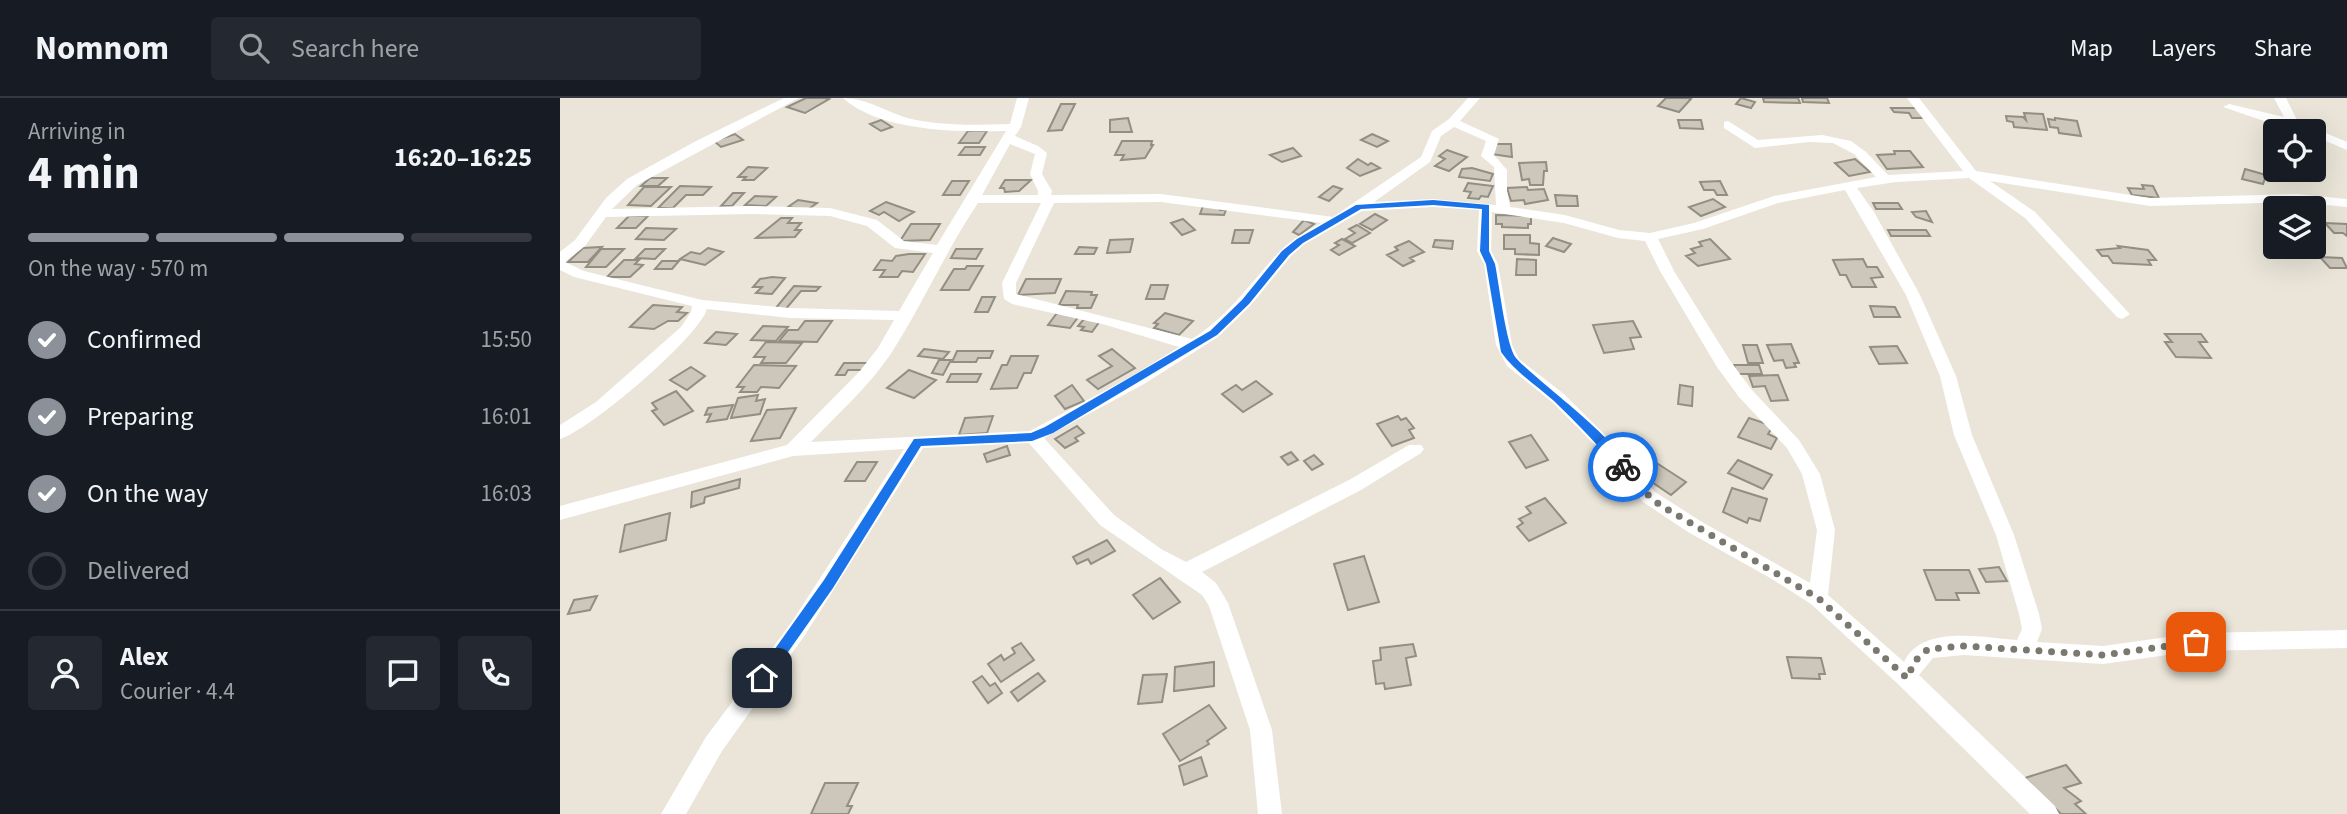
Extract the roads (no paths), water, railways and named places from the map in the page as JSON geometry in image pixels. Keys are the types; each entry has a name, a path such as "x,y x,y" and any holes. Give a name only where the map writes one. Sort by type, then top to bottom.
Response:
{"street":[{"path":"560,259 580,243 618,193 632,182 700,144 793,98"},
{"path":"849,98 906,123 930,128 1012,132"},
{"path":"793,450 865,376 905,316 974,200 994,158 1012,132 1023,98"},
{"path":"560,513 793,450 1032,437 1138,380 1228,320 1293,247 1419,166 1429,154 1431,141 1436,134 1453,122 1474,98"},
{"path":"1913,98 1972,174 2030,215 2122,314"},
{"path":"2280,98 2292,119"},
{"path":"2229,107 2275,119"},
{"path":"1453,122 1493,139 1487,156 1501,166 1503,174 1500,190 1484,251 1490,264 1504,345 1513,362 1558,398 1607,447 1649,497 1695,527 1818,598 1907,678 2047,814"},
{"path":"1728,125 1755,144 1824,138 1839,140 1859,152 1885,180"},
{"path":"1012,132 1014,144 1037,149 1041,153 1036,174 1046,199 1009,283 1009,296 1017,301 1109,321 1156,337 1194,345"},
{"path":"2326,137 2347,146"},
{"path":"1359,207 1433,203 1495,209 1565,219 1618,234 1650,237 1698,226 1785,197 1885,180 1972,174 2150,202 2296,198 2347,203"},
{"path":"1849,186 1867,212 1913,295 1940,356 1963,435 2005,535 2029,614 2032,629 2024,649"},
{"path":"974,200 1160,198 1336,221"},
{"path":"602,213 731,210 830,212 872,223 900,245 942,250"},
{"path":"1650,237 1667,271 1723,363 1745,393 1793,444 1811,474 1826,530 1818,598"},
{"path":"560,265 579,274 688,299 699,304 790,313 905,316"},
{"path":"560,433 602,406 686,330 699,312 699,304"},
{"path":"1032,437 1107,520 1154,554 1186,571 1209,589 1218,603 1256,711 1267,769 1270,814"},
{"path":"673,814 714,744 806,618 918,442"},
{"path":"1186,571 1356,485 1415,449"},
{"path":"1907,678 1915,661 1928,649 1964,646 2103,655 2196,642 2347,639"}]}
